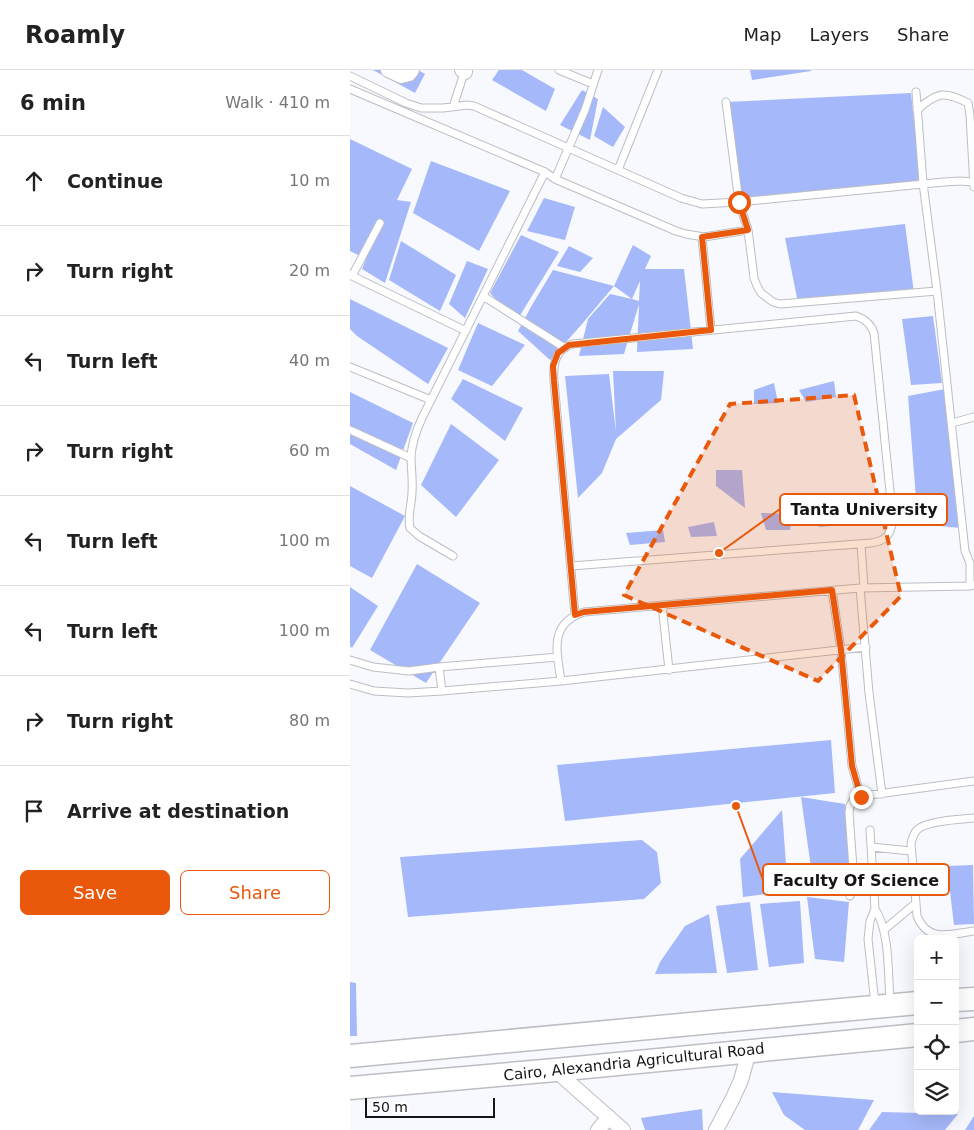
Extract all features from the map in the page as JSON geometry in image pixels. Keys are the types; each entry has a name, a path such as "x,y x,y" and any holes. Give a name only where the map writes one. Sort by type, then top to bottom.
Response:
{"highway":[{"path":"959,1000 974,999"},
{"name":"Cairo, Alexandria Agricultural Road","path":"350,1056 914,1003"},
{"path":"818,1012 823,1043"},
{"path":"959,1031 974,1030"},
{"name":"Cairo, Alexandria Agricultural Road","path":"350,1088 914,1035"}],"street":[{"path":"388,70 401,76 409,74 412,70"},
{"path":"716,1130 737,1089 749,1051"},
{"path":"555,1070 623,1130"},
{"path":"598,1130 609,1117"}],"lane":[{"path":"558,70 593,84"},
{"path":"555,179 585,110 598,70"},
{"path":"618,170 658,70"},
{"path":"453,107 464,71"},
{"path":"350,76 414,106 426,108 474,106 692,202 702,204 739,202 923,183 960,181 974,184 968,104 954,96 940,95 917,110"},
{"path":"350,88 676,231 702,237 748,230"},
{"path":"561,681 557,646 558,636 567,620 584,612 832,590 972,586 970,563 966,551 923,183 916,92"},
{"path":"726,102 739,202 748,230 756,286 762,293 773,302 780,304 937,290"},
{"path":"453,556 419,536 410,528 412,445 416,431 431,400 545,172"},
{"path":"380,223 351,276 466,331"},
{"path":"702,237 711,330"},
{"path":"483,296 565,348"},
{"path":"571,566 861,544 883,540 891,532 893,521 874,332 872,328 866,321 856,316 582,343 569,345 558,353 553,366 575,615"},
{"path":"350,367 431,400"},
{"path":"952,422 974,417"},
{"path":"350,430 411,458"},
{"path":"861,544 869,693 882,794"},
{"path":"832,590 841,650 852,766 861,797"},
{"path":"662,605 669,670"},
{"path":"350,684 374,691 408,693 442,691 669,670 866,647"},
{"path":"350,660 373,667 409,671 558,657"},
{"path":"439,667 442,691"},
{"path":"850,896 854,881 849,813 850,806 855,797 974,781"},
{"path":"974,818 925,824 917,829 912,836 911,844 917,916 921,924 926,930 934,934 942,935 974,931"},
{"path":"870,830 875,908 870,921 868,939 882,1006"},
{"path":"871,847 911,851"},
{"path":"885,929 916,903"},
{"path":"875,908 885,929 882,1006"}],"highlighted area":[{"path":"854,395 901,596 818,681 624,595 730,404"}],"building":[{"path":"373,70 418,70 425,74 415,93"},
{"path":"499,70 522,70 555,89 546,111 492,80"},
{"path":"750,70 811,70 811,71 752,80"},
{"path":"582,90 598,99 590,140 560,125"},
{"path":"911,93 921,183 739,202 726,102"},
{"path":"603,107 625,127 613,147 594,136"},
{"path":"350,139 412,169 397,200 411,202 385,283 362,269 366,259 350,251"},
{"path":"431,161 510,191 479,251 413,213"},
{"path":"544,198 575,207 565,240 527,231"},
{"path":"905,224 914,293 798,303 785,238"},
{"path":"521,235 559,252 516,322 490,293"},
{"path":"401,241 456,275 440,311 389,280"},
{"path":"633,245 651,256 645,269 684,269 693,349 637,352 639,304 624,354 579,356 588,319 610,294 632,299 614,286","holes":["640,281 639,301 632,299"]},
{"path":"569,246 593,258 580,272 557,266"},
{"path":"467,261 488,269 465,318 449,304"},
{"path":"553,270 614,286 550,360 518,331"},
{"path":"350,299 448,348 428,384 357,336 350,329"},
{"path":"933,316 942,383 911,385 902,319"},
{"path":"478,323 525,345 492,386 458,370"},
{"path":"613,371 664,371 661,400 616,439 602,473 578,498 565,376 609,374 616,432"},
{"path":"463,379 523,408 505,441 451,399"},
{"path":"834,381 836,397 806,402 799,390"},
{"path":"774,383 778,403 754,404 754,390"},
{"path":"945,389 961,528 918,524 908,396"},
{"path":"350,392 413,423 396,470 350,444"},
{"path":"451,424 499,460 456,517 421,485"},
{"path":"716,470 742,470 745,508 716,486"},
{"path":"350,486 405,516 372,578 350,566"},
{"path":"818,508 847,511 843,525 819,527"},
{"path":"761,513 793,514 790,530 766,530"},
{"path":"714,522 717,536 691,537 688,527"},
{"path":"663,530 665,542 630,545 626,533"},
{"path":"417,564 480,603 426,683 370,650"},
{"path":"350,587 378,606 352,648 350,646"},
{"path":"831,740 835,793 565,821 557,765"},
{"path":"801,797 845,804 859,883 814,889"},
{"path":"782,810 788,891 743,897 740,859"},
{"path":"642,840 657,852 661,883 644,899 408,917 400,857"},
{"path":"973,865 974,924 954,925 947,866"},
{"path":"807,897 849,902 844,962 815,959"},
{"path":"800,901 804,963 769,967 760,904"},
{"path":"750,902 758,970 727,973 716,906"},
{"path":"709,914 717,973 655,974 660,962 685,926"},
{"path":"350,982 356,983 357,1036 350,1036"},
{"path":"772,1092 874,1100 858,1130 805,1130 784,1115"},
{"path":"702,1109 703,1130 645,1130 641,1118"},
{"path":"882,1112 914,1113 914,1115 957,1115 945,1130 869,1130"},
{"path":"974,1116 974,1130 965,1130"}],"place":[{"name":"Tanta University","path":"719,553"},
{"name":"Faculty Of Science","path":"736,806"}],"route":[{"path":"739,202 748,230 702,237 711,330 582,343 569,345 558,353 553,366 575,615 584,612 832,590 841,650 852,766 861,797"}]}
